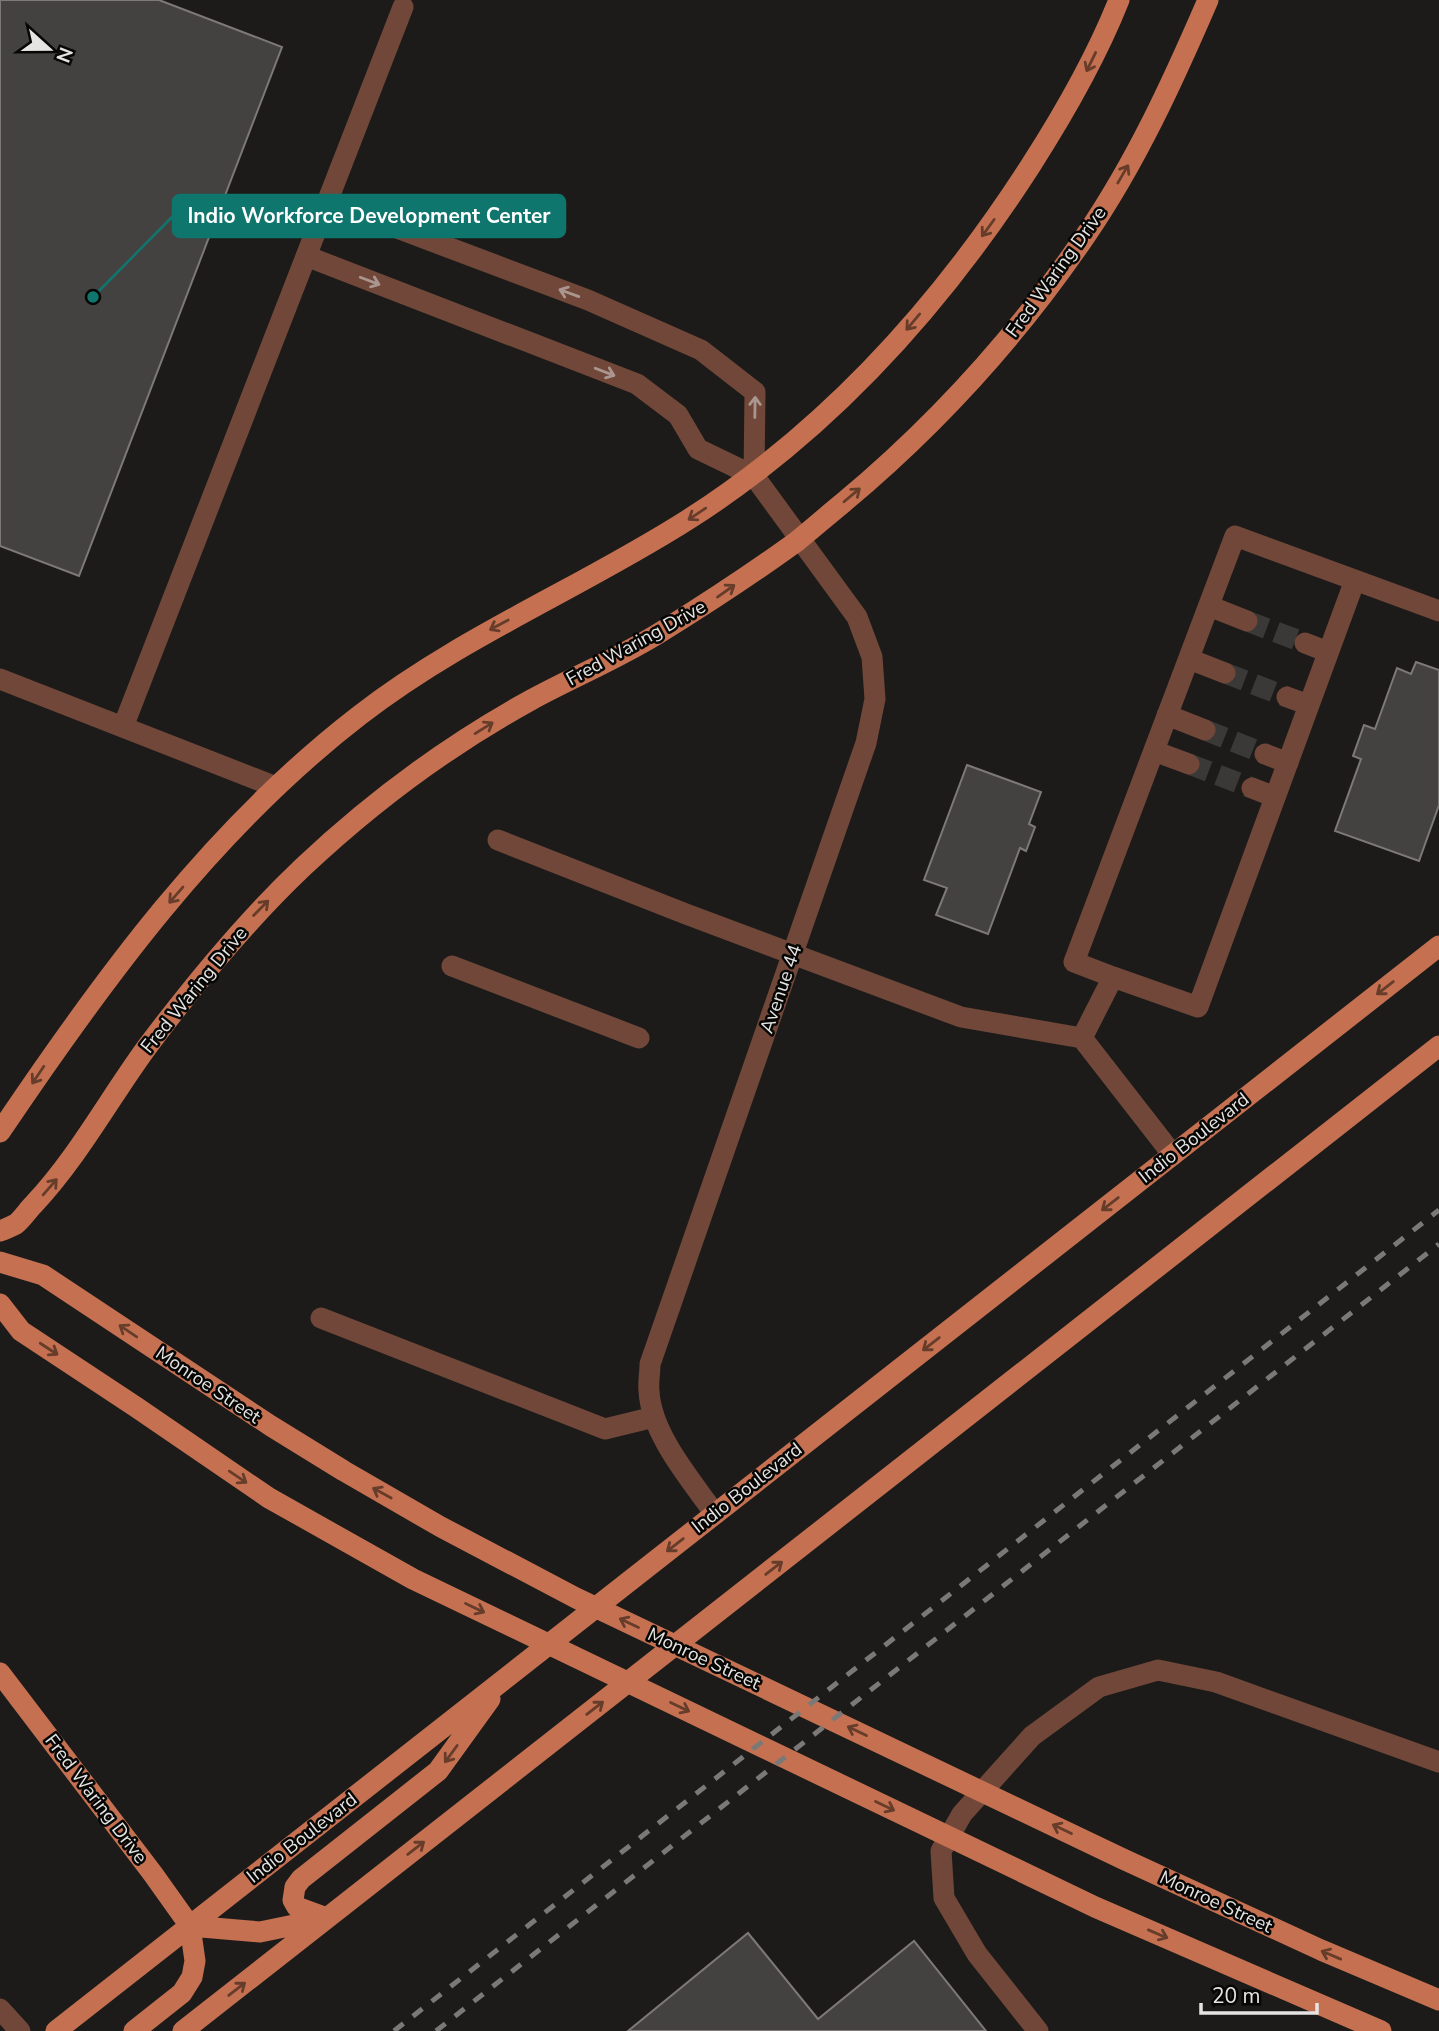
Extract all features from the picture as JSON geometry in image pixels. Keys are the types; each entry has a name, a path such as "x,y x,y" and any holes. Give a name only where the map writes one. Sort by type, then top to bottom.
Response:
{"main road":[{"path":"0,1132 105,980 170,901 229,834 324,744 363,713 448,654 687,521 754,476 839,402 900,337 989,228 1052,133 1082,80 1119,0"},
{"name":"Fred Waring Drive","path":"0,1231 15,1225 54,1183 145,1050 204,973 256,913 306,864 373,807 479,732 530,701 657,635 717,597 799,539 883,469 944,411 1003,347 1087,234 1160,106 1208,0"},
{"name":"Indio Boulevard","path":"56,2031 1439,946"},
{"path":"183,2031 1439,1046"},
{"name":"Monroe Street","path":"0,1262 43,1275 271,1426 344,1471 441,1527 576,1598 1124,1859 1321,1950 1439,2000"},
{"path":"0,1304 21,1331 269,1498 413,1579 1095,1907 1381,2031"},
{"name":"Fred Waring Drive","path":"0,1673 190,1926"},
{"path":"327,1918 297,1907 293,1900 295,1886 438,1772 505,1679"},
{"path":"134,2031 182,1993 192,1978 195,1961 190,1926 260,1932 327,1918"}],"street":[{"path":"123,727 403,7"},
{"path":"306,256 637,384 678,415 698,449 754,476 755,392 701,350 588,300 328,202"},
{"name":"Avenue 44","path":"715,1514 664,1437 654,1417 649,1392 650,1364 866,743 875,699 872,657 857,617 754,476"},
{"path":"1355,580 1198,1007 1074,962 1235,536 1355,580 1439,611"},
{"path":"1209,606 1247,621"},
{"path":"1305,643 1328,652"},
{"path":"1189,659 1225,673"},
{"path":"0,679 276,787"},
{"path":"1287,696 1309,705"},
{"path":"1167,715 1205,730"},
{"path":"1154,751 1189,764"},
{"path":"1265,754 1288,763"},
{"path":"1252,788 1275,797"},
{"path":"498,840 961,1017 1082,1038 1173,1155"},
{"path":"452,966 639,1038"},
{"path":"1082,1038 1113,977"},
{"path":"321,1318 606,1429 654,1417"},
{"path":"1038,2031 977,1954 944,1898 942,1851 962,1814 1032,1735 1099,1686 1158,1670 1216,1682 1439,1762"},
{"path":"0,2009 20,2031"}],"building":[{"path":"0,0 159,0 282,47 79,576 0,546"},
{"path":"1416,662 1439,670 1439,805 1419,861 1335,831 1361,759 1353,756 1364,725 1375,729 1397,668 1411,674"},
{"path":"967,765 1041,792 1029,824 1035,827 1026,851 1020,848 988,934 936,915 947,888 924,880"},
{"path":"748,1933 818,2019 914,1941 986,2031 628,2031"}],"tunnel":[{"path":"1247,621 1305,643"},
{"path":"1225,673 1287,697"},
{"path":"1205,730 1265,754"},
{"path":"1189,764 1252,788"}],"railway":[{"path":"394,2031 1439,1210"},
{"path":"436,2031 1439,1244"}],"place":[{"name":"Indio Workforce Development Center","path":"93,297"}]}
